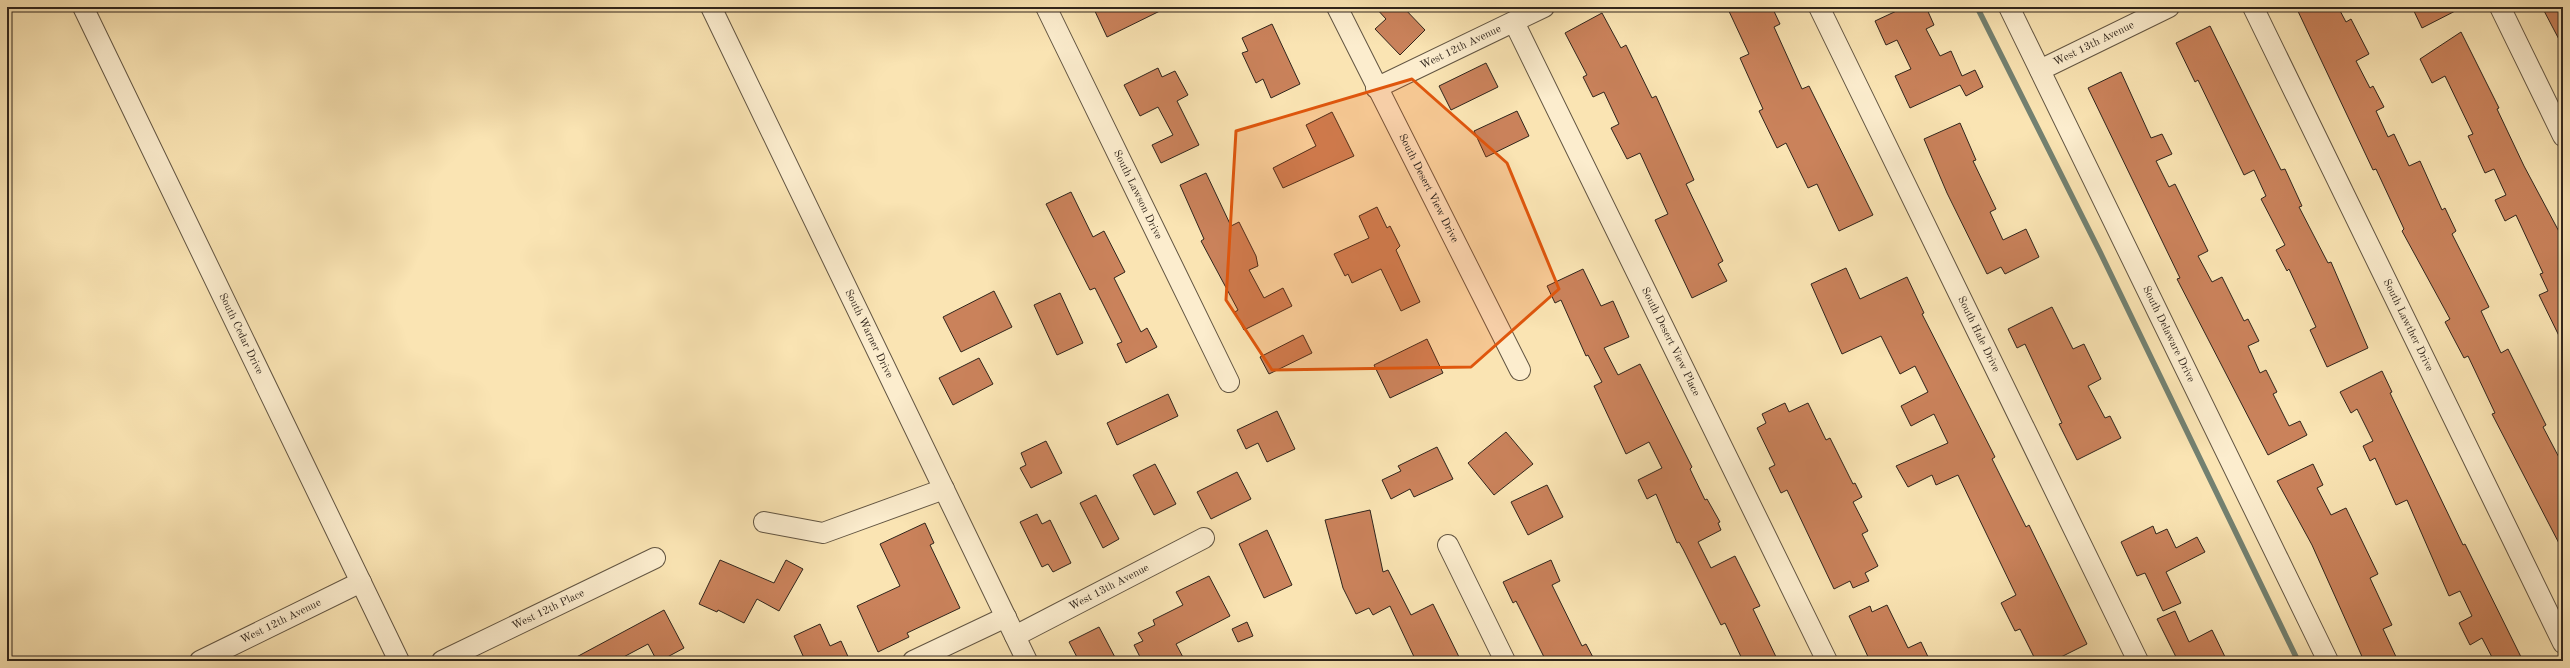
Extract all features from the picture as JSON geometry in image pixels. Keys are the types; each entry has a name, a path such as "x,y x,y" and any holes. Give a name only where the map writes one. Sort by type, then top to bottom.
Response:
{"street":[{"name":"South Cedar Drive","path":"83,7 399,661"},
{"name":"South Warner Drive","path":"711,7 1027,661"},
{"name":"South Lawson Drive","path":"1046,7 1229,382"},
{"name":"South Desert View Drive","path":"1337,7 1376,88 1520,370"},
{"name":"West 12th Avenue","path":"1376,88 1544,7"},
{"name":"South Hale Drive","path":"1819,7 2138,661"},
{"name":"South Delaware Drive","path":"2009,7 2328,661"},
{"name":"West 13th Avenue","path":"2040,70 2169,7"},
{"name":"South Lawther Drive","path":"2253,7 2563,643"},
{"path":"2500,7 2563,136"},
{"name":"South Desert View Place","path":"1514,22 1827,661"},
{"path":"764,522 823,533 944,489"},
{"name":"West 13th Avenue","path":"1014,636 1204,538"},
{"path":"1448,545 1504,661"},
{"name":"West 12th Place","path":"442,661 655,558"},
{"name":"West 12th Avenue","path":"200,661 361,582"},
{"path":"913,661 1006,618"}],"highlighted area":[{"path":"1412,79 1507,163 1559,289 1471,367 1272,370 1226,300 1236,131"}],"building":[{"path":"1093,7 1168,7 1107,37"},
{"path":"1375,7 1403,7 1425,30 1400,55 1375,29 1386,19"},
{"path":"1727,7 1772,7 1780,24 1774,27 1802,89 1809,86 1873,215 1839,231 1817,184 1808,188 1786,143 1777,148 1759,111 1763,109 1740,58 1749,54"},
{"path":"1905,7 1926,7 1934,25 1926,29 1940,56 1951,51 1962,76 1975,70 1983,87 1966,96 1960,85 1910,108 1895,76 1911,69 1897,40 1886,45 1875,21"},
{"path":"2296,7 2338,7 2346,22 2351,19 2369,54 2356,61 2370,88 2373,86 2384,107 2376,111 2388,137 2394,134 2409,166 2420,161 2442,210 2445,208 2456,231 2452,234 2489,307 2481,311 2501,353 2508,349 2546,425 2543,427 2563,465 2563,551 2492,414 2495,413 2468,356 2464,358 2445,322 2450,319 2402,231 2404,229 2376,169 2373,170"},
{"path":"2412,7 2463,7 2422,28"},
{"path":"2542,7 2563,7 2563,47"},
{"path":"1602,13 1621,48 1626,45 1652,98 1656,96 1694,180 1686,184 1723,261 1718,264 1727,281 1692,298 1655,220 1668,214 1640,153 1627,159 1611,128 1619,124 1604,92 1593,97 1583,77 1587,75 1565,33"},
{"path":"1272,24 1300,84 1271,98 1263,79 1256,83 1242,53 1248,51 1242,38"},
{"path":"2210,26 2281,170 2285,169 2302,206 2299,207 2328,263 2331,262 2368,348 2327,367 2310,330 2316,327 2289,269 2287,271 2276,250 2285,245 2261,199 2266,196 2254,170 2244,175 2198,80 2195,82 2176,43"},
{"path":"2461,32 2499,108 2497,109 2524,166 2563,239 2563,344 2539,295 2548,291 2540,274 2543,273 2516,215 2505,221 2495,200 2506,195 2494,169 2485,173 2468,136 2473,134 2445,76 2432,83 2420,59"},
{"path":"1486,63 1498,87 1451,110 1439,86"},
{"path":"1158,68 1162,77 1175,71 1188,95 1177,101 1199,145 1161,163 1152,145 1173,135 1158,107 1140,116 1124,85"},
{"path":"2121,72 2151,138 2162,134 2172,154 2156,161 2169,187 2175,184 2208,251 2198,256 2212,282 2222,277 2244,321 2248,319 2259,341 2248,346 2260,373 2266,370 2277,392 2273,394 2289,426 2300,421 2307,435 2268,455 2177,279 2180,278 2088,88"},
{"path":"1517,111 1529,136 1486,157 1474,131"},
{"path":"1332,112 1354,156 1283,188 1273,168 1316,146 1306,125"},
{"path":"1960,123 1976,160 1973,161 1996,209 1990,212 2003,240 2026,229 2039,257 2005,274 2001,267 1987,274 1947,193 1924,139"},
{"path":"1206,173 1231,226 1239,222 1256,256 1258,266 1249,270 1264,298 1283,288 1292,306 1244,330 1235,312 1238,310 1201,241 1204,239 1180,185"},
{"path":"1071,192 1093,237 1104,231 1125,272 1114,278 1141,332 1147,328 1157,347 1126,363 1117,344 1122,342 1095,288 1090,290 1046,204"},
{"path":"1377,207 1387,228 1390,226 1400,246 1396,250 1420,302 1401,311 1381,269 1352,283 1348,274 1345,276 1334,254 1369,238 1359,216"},
{"path":"1846,268 1860,299 1907,277 1924,313 1922,314 1995,457 1992,459 2026,527 2029,525 2087,644 2053,661 2036,661 2020,629 2015,631 2001,603 2016,595 1958,475 1936,485 1932,475 1908,487 1896,466 1948,443 1934,414 1911,426 1901,406 1928,392 1915,366 1900,374 1881,336 1842,354 1811,284"},
{"path":"1583,269 1601,306 1613,301 1629,337 1604,348 1618,375 1640,364 1692,467 1690,469 1705,500 1707,499 1720,522 1718,523 1721,530 1698,542 1711,568 1735,556 1760,606 1753,609 1778,661 1743,661 1725,623 1721,625 1683,549 1679,542 1677,543 1656,494 1647,499 1638,480 1662,468 1649,442 1626,454 1594,386 1602,382 1588,355 1586,356 1561,300 1555,303 1547,286"},
{"path":"994,291 1012,327 961,352 943,317"},
{"path":"1060,293 1083,343 1057,355 1034,305"},
{"path":"2052,307 2073,349 2084,344 2101,379 2088,386 2105,418 2110,416 2121,438 2077,460 2059,424 2062,423 2025,344 2017,348 2008,329"},
{"path":"1303,335 1312,353 1269,374 1260,357"},
{"path":"1427,339 1443,373 1390,398 1374,365"},
{"path":"979,358 993,384 953,405 939,378"},
{"path":"2382,371 2392,392 2390,393 2463,545 2465,544 2523,661 2494,661 2482,638 2470,645 2459,623 2472,616 2460,591 2449,596 2407,500 2396,505 2375,458 2370,461 2363,446 2373,441 2357,409 2351,413 2340,392"},
{"path":"1168,394 1178,416 1117,445 1107,423"},
{"path":"1785,403 1789,412 1808,403 1826,440 1830,438 1853,484 1855,483 1862,497 1853,502 1868,531 1862,534 1878,566 1865,573 1869,581 1853,588 1850,581 1834,589 1787,490 1781,493 1769,468 1775,465 1757,428 1766,423 1762,414"},
{"path":"1277,411 1295,449 1267,462 1258,443 1246,449 1237,430"},
{"path":"1506,432 1533,464 1494,495 1468,463"},
{"path":"1046,441 1062,473 1031,488 1020,468 1026,465 1021,453"},
{"path":"1437,447 1453,479 1414,497 1410,489 1391,499 1382,480 1401,471 1398,466"},
{"path":"1155,464 1176,504 1154,515 1133,475"},
{"path":"2313,464 2323,485 2317,488 2331,515 2346,508 2378,574 2370,578 2392,625 2383,629 2398,661 2364,661 2312,545 2277,481"},
{"path":"1237,472 1251,499 1211,519 1197,492"},
{"path":"1547,485 1563,517 1528,535 1511,502"},
{"path":"1096,495 1119,539 1103,548 1080,503"},
{"path":"1370,510 1383,572 1388,570 1411,615 1433,604 1461,661 1416,661 1390,606 1373,615 1369,608 1356,614 1343,588 1325,520"},
{"path":"1037,514 1042,524 1050,520 1071,563 1053,572 1048,564 1042,567 1020,522"},
{"path":"925,523 934,543 930,545 960,608 907,633 909,637 878,652 857,606 900,586 880,544"},
{"path":"2153,526 2156,534 2167,529 2176,548 2197,537 2205,552 2166,572 2181,603 2163,611 2145,573 2137,576 2121,542"},
{"path":"1267,530 1292,585 1264,598 1239,544"},
{"path":"720,560 774,583 786,560 803,569 779,611 757,599 744,623 718,610 717,612 699,604"},
{"path":"1551,560 1560,581 1552,585 1582,646 1586,644 1595,661 1546,661 1516,601 1513,603 1503,582"},
{"path":"1209,576 1230,616 1176,644 1185,661 1142,661 1134,645 1143,641 1138,633 1155,625 1153,620 1183,605 1176,592"},
{"path":"1887,605 1908,648 1921,642 1930,661 1870,661 1849,616 1870,606 1872,612"},
{"path":"664,610 684,648 660,661 657,661 648,644 616,661 569,661"},
{"path":"2175,611 2189,642 2212,630 2227,661 2178,661 2157,619"},
{"path":"1247,622 1253,636 1238,642 1232,629"},
{"path":"820,624 830,646 841,641 850,661 798,661 804,658 794,636"},
{"path":"1099,627 1117,661 1079,661 1069,642"}],"waterway":[{"path":"1977,7 2100,252 2298,661"}]}
